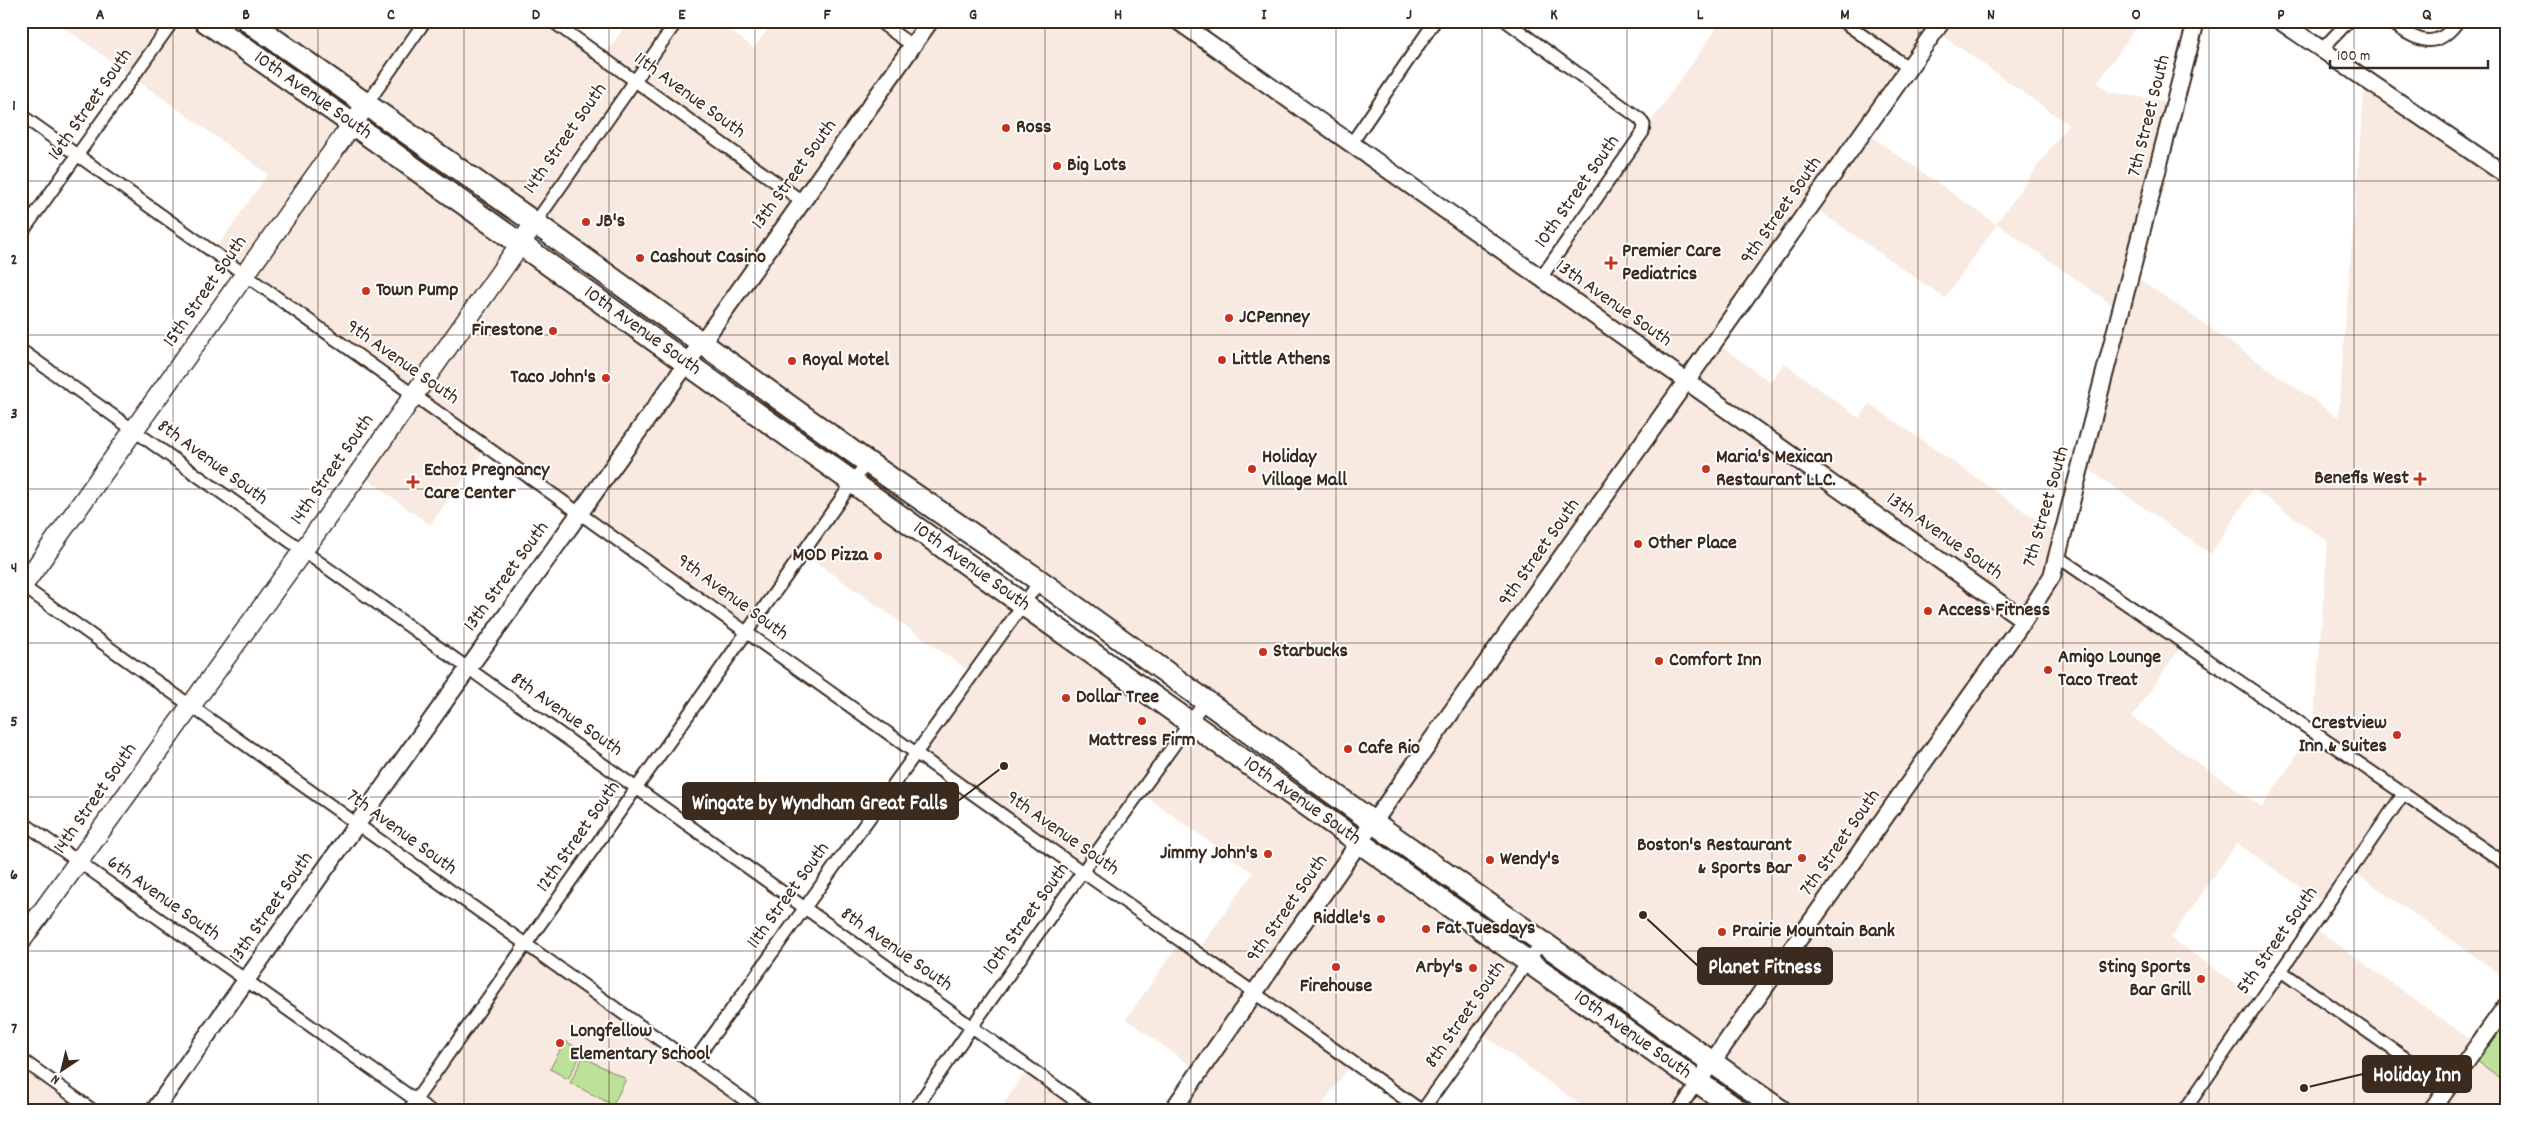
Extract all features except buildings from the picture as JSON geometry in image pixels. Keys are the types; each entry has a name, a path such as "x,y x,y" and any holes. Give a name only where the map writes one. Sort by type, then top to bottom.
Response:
{"highway":[{"name":"10th Avenue South","path":"205,21 354,125 1024,604 1739,1111"},
{"name":"10th Avenue South","path":"248,21 535,223 867,462 1040,581 1374,823 1781,1111"}],"main road":[{"name":"15th Street South","path":"22,586 354,125 366,105"},
{"name":"14th Street South","path":"21,941 303,551 535,223"}],"street":[{"name":"16th Street South","path":"21,234 173,21"},
{"name":"15th Street South","path":"366,105 425,21"},
{"name":"11th Avenue South","path":"552,21 803,202"},
{"name":"14th Street South","path":"535,223 677,21"},
{"path":"878,21 912,46"},
{"name":"13th Street South","path":"154,1111 468,668 803,202 930,21"},
{"name":"13th Avenue South","path":"1178,21 2024,620"},
{"path":"1351,144 1435,21"},
{"name":"10th Street South","path":"1506,21 1640,119 1644,125 1643,132 1540,279"},
{"path":"1842,21 1909,68"},
{"name":"9th Street South","path":"1172,1111 1256,993 1360,841 1942,21"},
{"name":"7th Street South","path":"1678,1111 2024,620 2052,576 2196,21"},
{"path":"2280,21 2506,175"},
{"path":"2322,50 2349,21"},
{"path":"2389,21 2413,38 2430,41 2442,38 2458,21"},
{"name":"9th Avenue South","path":"21,115 1084,873 1422,1111"},
{"name":"8th Avenue South","path":"21,350 1090,1111"},
{"name":"12th Street South","path":"408,1111 867,462"},
{"path":"2058,557 2404,792 2506,864"},
{"name":"11th Street South","path":"692,1063 1040,581"},
{"name":"7th Avenue South","path":"22,586 760,1111"},
{"name":"10th Street South","path":"914,1111 1026,948 1084,873 1205,701"},
{"name":"5th Street South","path":"2184,1111 2404,792"},
{"name":"6th Avenue South","path":"21,821 431,1111"},
{"name":"8th Street South","path":"1422,1111 1542,942"},
{"path":"2281,971 2448,1088"},
{"path":"2431,1111 2506,1006"},
{"path":"21,1059 94,1111"}],"shaded area":[{"path":"55,21 205,21 1739,1111 1589,1111 1478,1031 1422,1111 1352,1062 1318,1111 1172,1111 1200,1072 1126,1019 1181,941 1197,952 1253,873 1141,793 1084,873 915,752 972,673 804,554 748,632 487,447 430,525 359,473 413,394 213,253 268,174"},
{"path":"248,21 552,21 603,58 628,21 717,21 754,48 773,21 1180,21 1541,277 1722,21 2140,21 2098,83 2110,92 2175,103 2131,273 2338,417 2365,79 2506,175 2506,978 2351,870 2326,905 2237,843 2171,938 2260,1001 2312,926 2478,1045 2470,1056 2506,1082 2506,1111 1781,1111","holes":["1936,31 2068,124 1996,224 1865,132","1812,206 1945,298 1997,224 2121,311 2082,465 2211,554 2253,489 2328,541 2313,731 2262,807 2132,717 2184,642 2058,557 2063,538 1870,404 1859,418 1784,363 1770,382 1715,342"]},
{"name":"Longfellow Elementary School","path":"526,945 760,1111 431,1111 416,1100"},
{"path":"21,1059 94,1111 21,1111"},
{"path":"1029,1067 1090,1111 999,1111"}],"green space":[{"path":"2506,1006 2506,1082 2470,1056"},
{"path":"565,1041 583,1051 568,1079 550,1069"},
{"path":"583,1057 626,1079 613,1105 570,1083"}],"place":[{"name":"Ross","path":"1006,128"},
{"name":"Big Lots","path":"1057,166"},
{"name":"JB's","path":"586,222"},
{"name":"Cashout Casino","path":"640,258"},
{"name":"Premier Care Pediatrics","path":"1611,263"},
{"name":"Town Pump","path":"366,291"},
{"name":"JCPenney","path":"1229,318"},
{"name":"Firestone","path":"553,331"},
{"name":"Little Athens","path":"1222,360"},
{"name":"Royal Motel","path":"792,361"},
{"name":"Taco John's","path":"606,378"},
{"name":"Holiday Village Mall","path":"1252,469"},
{"name":"Maria's Mexican Restaurant LLC.","path":"1706,469"},
{"name":"Benefis West","path":"2420,479"},
{"name":"Echoz Pregnancy Care Center","path":"413,482"},
{"name":"Other Place","path":"1638,544"},
{"name":"MOD Pizza","path":"878,556"},
{"name":"Access Fitness","path":"1928,611"},
{"name":"Starbucks","path":"1263,652"},
{"name":"Comfort Inn","path":"1659,661"},
{"name":"Amigo Lounge Taco Treat","path":"2048,670"},
{"name":"Dollar Tree","path":"1066,698"},
{"name":"Mattress Firm","path":"1142,721"},
{"name":"Crestview Inn & Suites","path":"2397,735"},
{"name":"Cafe Rio","path":"1348,749"},
{"name":"Wingate by Wyndham Great Falls","path":"1004,766"},
{"name":"Jimmy John's","path":"1268,854"},
{"name":"Boston's Restaurant & Sports Bar","path":"1802,858"},
{"name":"Wendy's","path":"1490,860"},
{"name":"Planet Fitness","path":"1643,915"},
{"name":"Riddle's","path":"1381,919"},
{"name":"Fat Tuesdays","path":"1426,929"},
{"name":"Prairie Mountain Bank","path":"1722,932"},
{"name":"Firehouse","path":"1336,967"},
{"name":"Arby's","path":"1473,968"},
{"name":"Sting Sports Bar Grill","path":"2201,979"},
{"name":"Longfellow Elementary School","path":"560,1043"},
{"name":"Holiday Inn","path":"2304,1088"}]}
